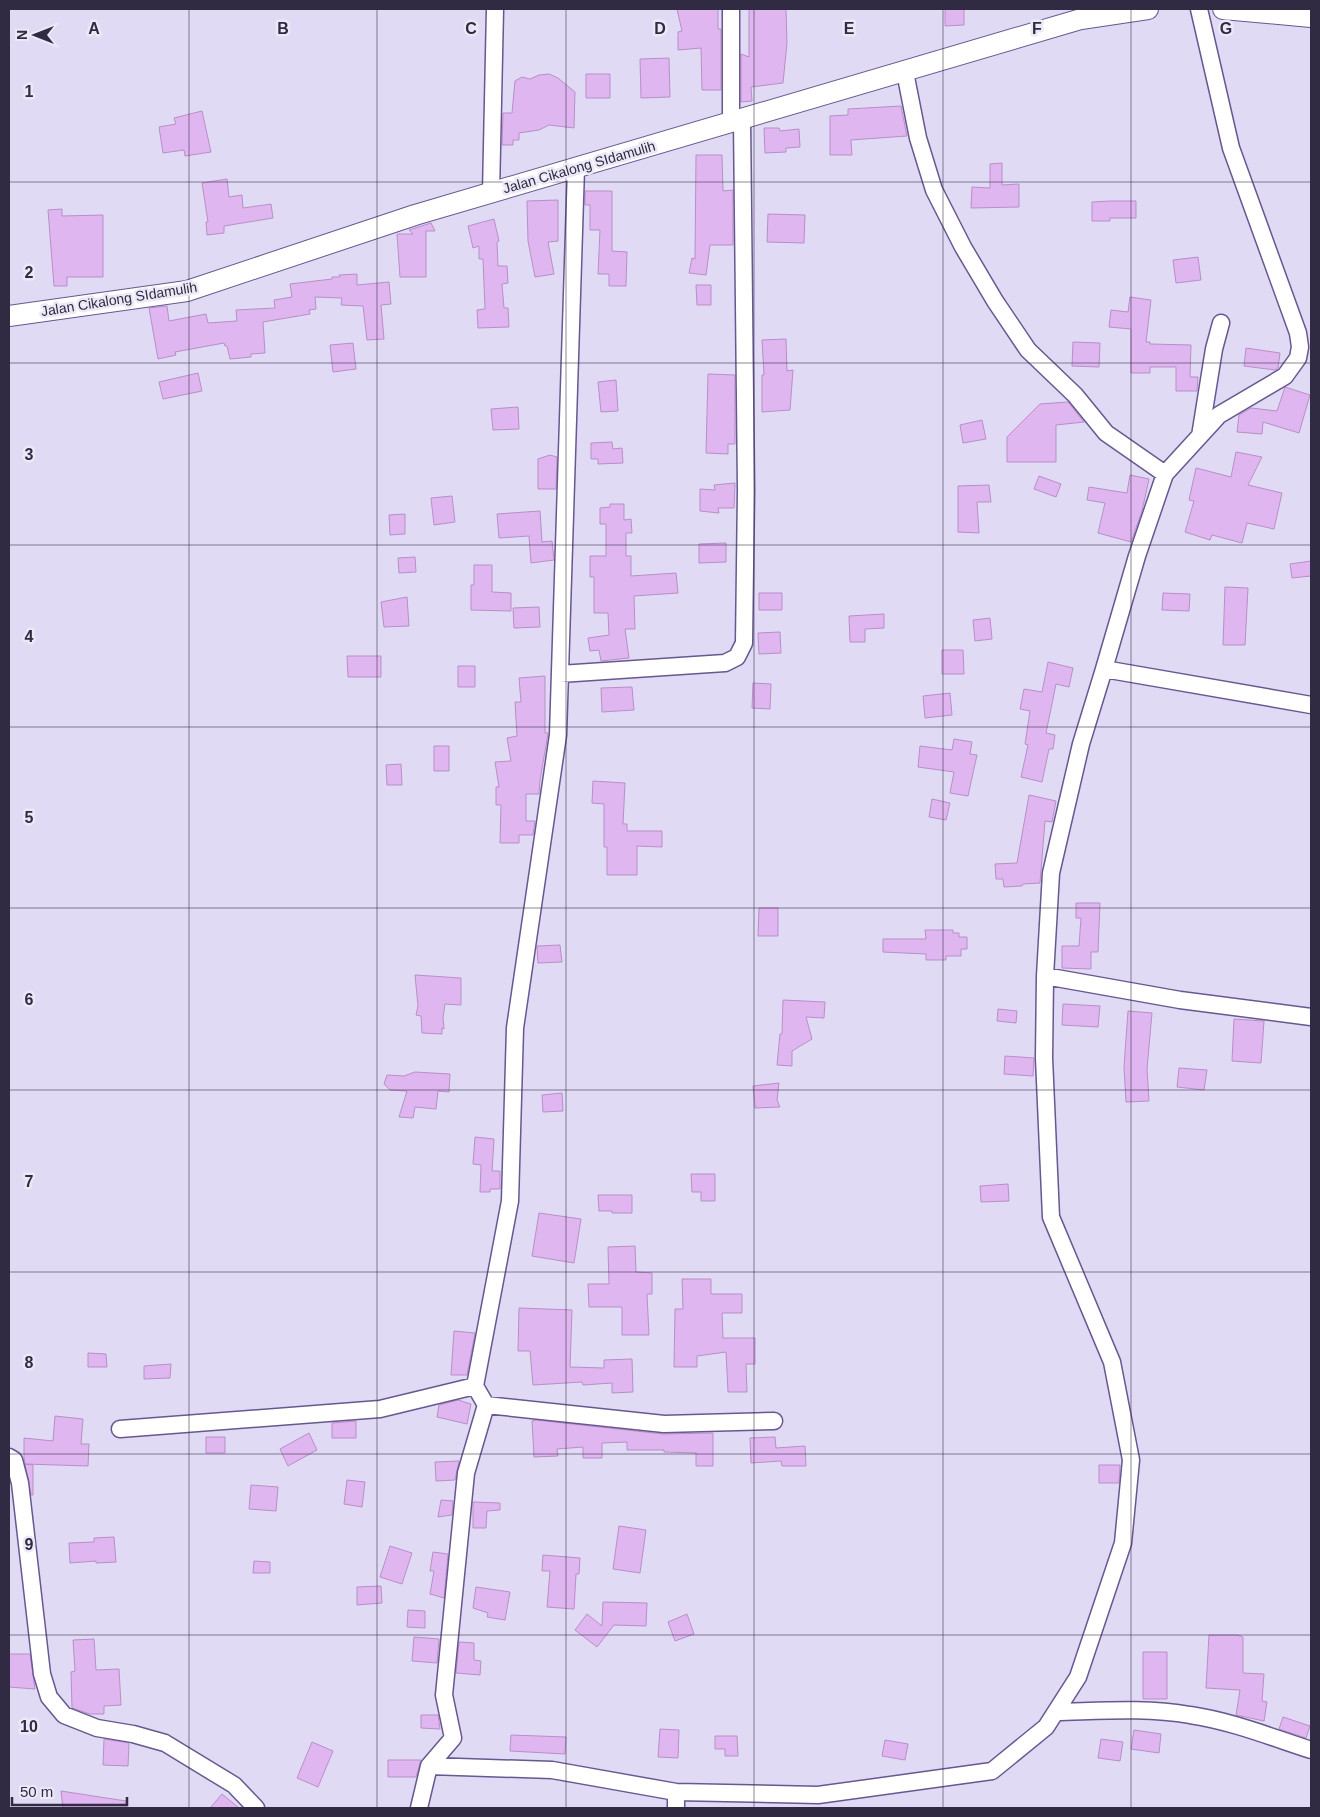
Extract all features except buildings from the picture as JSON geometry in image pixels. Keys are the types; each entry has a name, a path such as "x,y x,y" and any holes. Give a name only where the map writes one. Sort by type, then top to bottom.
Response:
{"street":[{"path":"491,193 495,9"},
{"path":"560,674 726,664 737,657 744,643 746,490 736,121 731,9"},
{"name":"Jalan Cikalong SIdamulih","path":"9,316 187,291 415,215 1081,19 1148,9"},
{"path":"430,1766 552,1770 676,1800 818,1795 992,1771 1046,1727 1078,1677 1123,1543 1131,1460 1112,1362 1051,1217 1044,1058 1045,976 1051,873 1080,744 1137,556 1165,474 1219,415 1285,376 1298,358 1300,347 1298,333 1231,148 1199,9"},
{"path":"1224,9 1311,17"},
{"path":"905,72 918,138 934,190 964,248 995,301 1028,350 1075,395 1106,433 1165,474"},
{"path":"419,1808 430,1766 453,1738 444,1695 464,1492 466,1473 486,1405 475,1386 510,1201 515,1028 558,735 576,168"},
{"path":"1200,436 1214,349 1221,323"},
{"path":"1104,669 1311,705"},
{"path":"1045,976 1180,1000 1311,1017"},
{"path":"120,1429 380,1409 475,1386"},
{"path":"486,1405 664,1424 774,1421"},
{"path":"9,1457 14,1460 20,1484 42,1674 49,1697 64,1715 97,1728 133,1734 165,1743 234,1785 256,1808"},
{"path":"1056,1712 1155,1710 1190,1714 1222,1721 1311,1750"}]}
